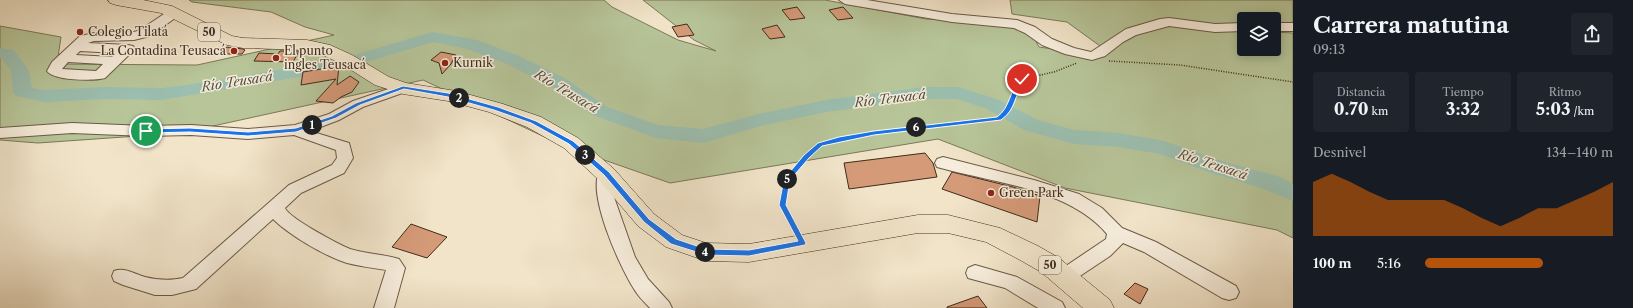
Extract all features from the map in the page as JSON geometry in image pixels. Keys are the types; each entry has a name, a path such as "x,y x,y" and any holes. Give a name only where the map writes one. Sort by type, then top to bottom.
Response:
{"main road":[{"name":"50","path":"116,0 166,9 227,40 243,43 307,45 324,49 346,59 382,81 403,88 448,95 496,108 534,122 571,143 606,174 646,220 674,242 706,252 749,253 918,224 948,224 992,234 1050,266 1101,308"}],"street":[{"path":"845,0 952,18 1017,24 1030,30 1048,42 1070,51 1092,56 1100,54 1118,39 1131,32 1160,23 1169,22 1215,28 1237,27"},
{"path":"144,33 134,36 94,37 84,39 64,58 115,61 144,33 174,13"},
{"path":"1281,27 1293,27"},
{"path":"76,47 128,49"},
{"path":"0,133 72,128 146,131 190,130 248,134 296,130 334,117 358,104 403,88"},
{"path":"121,276 148,286 168,288 189,284 295,189 338,169 345,158 343,147 326,140 302,134 296,130"},
{"path":"943,162 1049,188 1096,211 1110,224 1116,233 1150,247 1229,292"},
{"path":"606,174 605,197 626,258 641,285 662,308"},
{"path":"275,206 280,215 287,222 332,249 349,256 392,264 396,268 395,274 384,308"},
{"path":"1064,277 1115,242 1116,233"},
{"path":"975,273 1010,282 1055,308"}],"path":[{"path":"1103,60 1180,65 1293,82"},
{"path":"803,243 783,205 787,179 807,156 820,145 839,139 881,132 926,126 968,124 999,118 1008,112 1016,86 1022,79 1084,62"}],"green space":[{"path":"189,0 604,0 612,7 678,40 716,51 694,40 643,0 825,0 926,19 985,21 1030,30 1039,47 1094,55 1100,46 1067,22 1012,14 1010,0 1293,0 1293,27 1281,27 1281,12 1237,12 1237,56 1281,56 1281,32 1293,33 1293,238 1277,230 1065,188 938,139 670,183 564,146 423,80 181,133 38,143 0,140 0,26 61,37 57,64 197,65 334,35 305,27 271,12 192,2"}],"building":[{"path":"797,7 805,18 790,20 782,10"},
{"path":"843,7 853,18 838,20 829,10"},
{"path":"687,24 694,35 678,37 672,27"},
{"path":"777,25 785,37 770,39 762,29"},
{"name":"La Contadina Teusacá","path":"227,47 245,50 242,54 217,54"},
{"name":"El punto ingles Teusacá","path":"280,51 299,51 293,62 254,61 259,53 278,54"},
{"name":"Kurnik","path":"441,52 456,55 451,64 442,74 439,63 431,60"},
{"path":"339,66 337,85 350,76 359,82 352,92 333,103 316,101 336,79 301,85 303,72"},
{"path":"925,153 933,163 937,177 849,189 844,163"},
{"name":"Green Park","path":"952,172 1013,187 1040,196 1037,222 942,189"},
{"path":"411,224 447,237 427,258 392,247"},
{"path":"1135,283 1148,289 1140,304 1124,294"},
{"path":"978,296 987,308 947,308 947,307"}],"waterway":[{"name":"Río Teusacá","path":"0,53 8,54 20,71 23,92 45,96 104,93 162,94 201,89 340,65 432,37 471,44 513,60 559,83 600,111 656,131 703,136 759,120 826,106 924,93 958,93 992,104 1031,125 1074,137 1119,140 1164,148 1219,168 1272,183 1293,193"}],"place":[{"name":"Colegio Tilatá","path":"80,32"},
{"name":"La Contadina Teusacá","path":"234,51"},
{"name":"El punto ingles Teusacá","path":"276,58"},
{"name":"Kurnik","path":"445,63"},
{"name":"Green Park","path":"991,193"}],"route":[{"path":"146,131 190,130 248,134 296,130 334,117 358,104 380,98 403,88 448,95 496,108 534,122 571,143 606,174 646,220 674,242 706,252 749,253 803,243 783,205 787,179 807,156 820,145 839,139 874,133 926,126 968,124 999,118 1008,112 1016,86 1022,79"}]}
